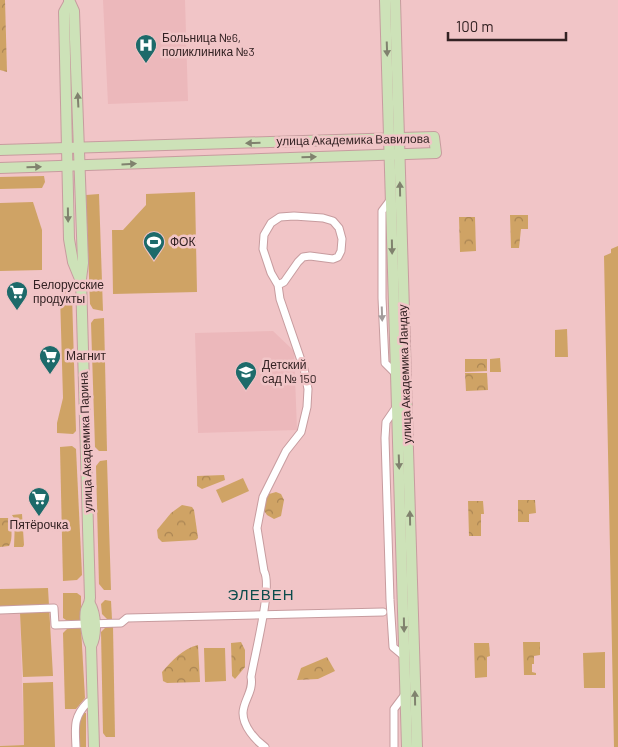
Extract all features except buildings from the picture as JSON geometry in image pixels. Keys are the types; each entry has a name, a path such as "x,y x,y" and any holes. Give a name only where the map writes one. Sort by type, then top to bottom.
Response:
{"street":[{"name":"улица Академика Ландау","path":"385,0 394,138"},
{"name":"улица Академика Ландау","path":"395,0 394,154 416,747"},
{"name":"улица Академика Парина","path":"69,1 64,12 69,240 73,262 81,280"},
{"name":"улица Академика Парина","path":"69,1 74,11 80,149 83,263 81,280 90,604 94,610 90,624 95,639 92,646 94,747"},
{"name":"улица Академика Вавилова","path":"0,150 434,137 436,153 0,168"},
{"name":"улица Академика Ландау","path":"394,154 391,199 407,747"},
{"path":"264,747 250,732 243,712 252,684 251,678 267,596 267,576 264,571 257,528 263,497 286,451 301,432 307,408 308,389 304,369 280,299 278,285 271,273 263,249 264,235 271,223 280,217 323,218 333,221 339,228 342,239 341,251 338,257 333,259 319,259 310,256 303,258 284,282 278,285"},
{"path":"0,610 54,608 55,625 121,623 126,618 383,612"},
{"path":"394,747 394,708 406,692"},
{"path":"76,747 75,723 77,716 88,702 93,701"}],"shaded area":[{"name":"Больница №6, поликлиника №3","path":"103,0 185,0 188,101 108,104"},
{"name":"Детский сад № 150","path":"273,331 294,351 297,430 198,433 195,333"},
{"path":"0,613 20,613 24,745 0,746"}],"green space":[{"path":"0,0 5,0 7,72 0,70"},
{"path":"44,176 45,182 42,188 0,189 0,177"},
{"name":"ФОК","path":"195,192 197,292 113,294 112,230 123,230 146,205 146,194"},
{"path":"99,194 103,311 93,309 90,304 86,195"},
{"path":"33,202 42,230 42,270 0,271 0,203"},
{"path":"510,215 528,215 528,229 521,229 519,248 511,248"},
{"path":"459,217 475,217 476,251 460,252"},
{"path":"618,246 618,747 614,747 604,256 611,253 611,249"},
{"path":"69,291 72,295 76,431 73,434 57,433 57,423 63,398 60,295 61,292"},
{"path":"104,318 107,451 99,451 95,447 91,323 94,319"},
{"path":"567,329 568,357 555,357 555,330"},
{"path":"500,358 501,372 490,372 490,359"},
{"path":"465,359 487,359 487,371 465,372"},
{"path":"465,373 487,373 488,390 466,391"},
{"path":"72,446 76,449 82,575 77,580 63,581 60,447"},
{"path":"107,460 111,590 104,590 99,584 96,466 100,461"},
{"path":"224,475 225,480 202,489 197,486 197,476"},
{"path":"243,478 249,491 222,503 216,490"},
{"path":"276,492 281,494 284,500 281,516 274,519 267,515 263,509 269,494"},
{"path":"518,500 535,500 536,513 529,514 529,522 518,522"},
{"path":"468,501 483,501 484,514 481,514 481,536 469,536"},
{"path":"182,505 192,507 194,510 198,538 196,540 162,542 158,538 157,530 171,513"},
{"path":"22,514 24,545 23,547 14,547 15,520 12,515"},
{"path":"0,518 8,518 9,521 11,536 9,546 0,547"},
{"path":"48,588 53,676 23,677 20,613 0,613 0,589"},
{"path":"63,593 77,593 81,596 81,620 66,620 63,618"},
{"path":"105,600 111,601 112,619 107,619 102,614 101,604"},
{"path":"107,626 113,626 115,737 106,737 103,733 101,632"},
{"path":"68,628 81,628 85,698 76,709 65,709 63,633"},
{"path":"241,642 245,650 245,667 235,679 232,676 231,643"},
{"path":"523,642 540,642 540,655 534,656 534,664 532,664 532,672 536,673 536,675 524,675"},
{"path":"474,643 489,643 490,656 487,657 487,677 475,678"},
{"path":"198,645 200,682 167,683 163,681 162,672 170,663 182,652"},
{"path":"204,648 225,648 226,681 205,682"},
{"path":"605,652 605,688 584,688 583,653"},
{"path":"327,657 335,671 318,679 297,680 301,668"},
{"path":"53,682 55,747 0,747 24,745 23,683"},
{"path":"83,713 86,713 86,747 79,747 78,723"}],"place":[{"name":"Больница №6, поликлиника №3","path":"146,64"},
{"name":"ФОК","path":"154,261"},
{"name":"Белорусские продукты","path":"17,311"},
{"name":"Магнит","path":"50,375"},
{"name":"Детский сад № 150","path":"246,391"},
{"name":"Пятёрочка","path":"39,517"}],"district":[{"name":"ЭЛЕВЕН","path":"261,595"}]}
